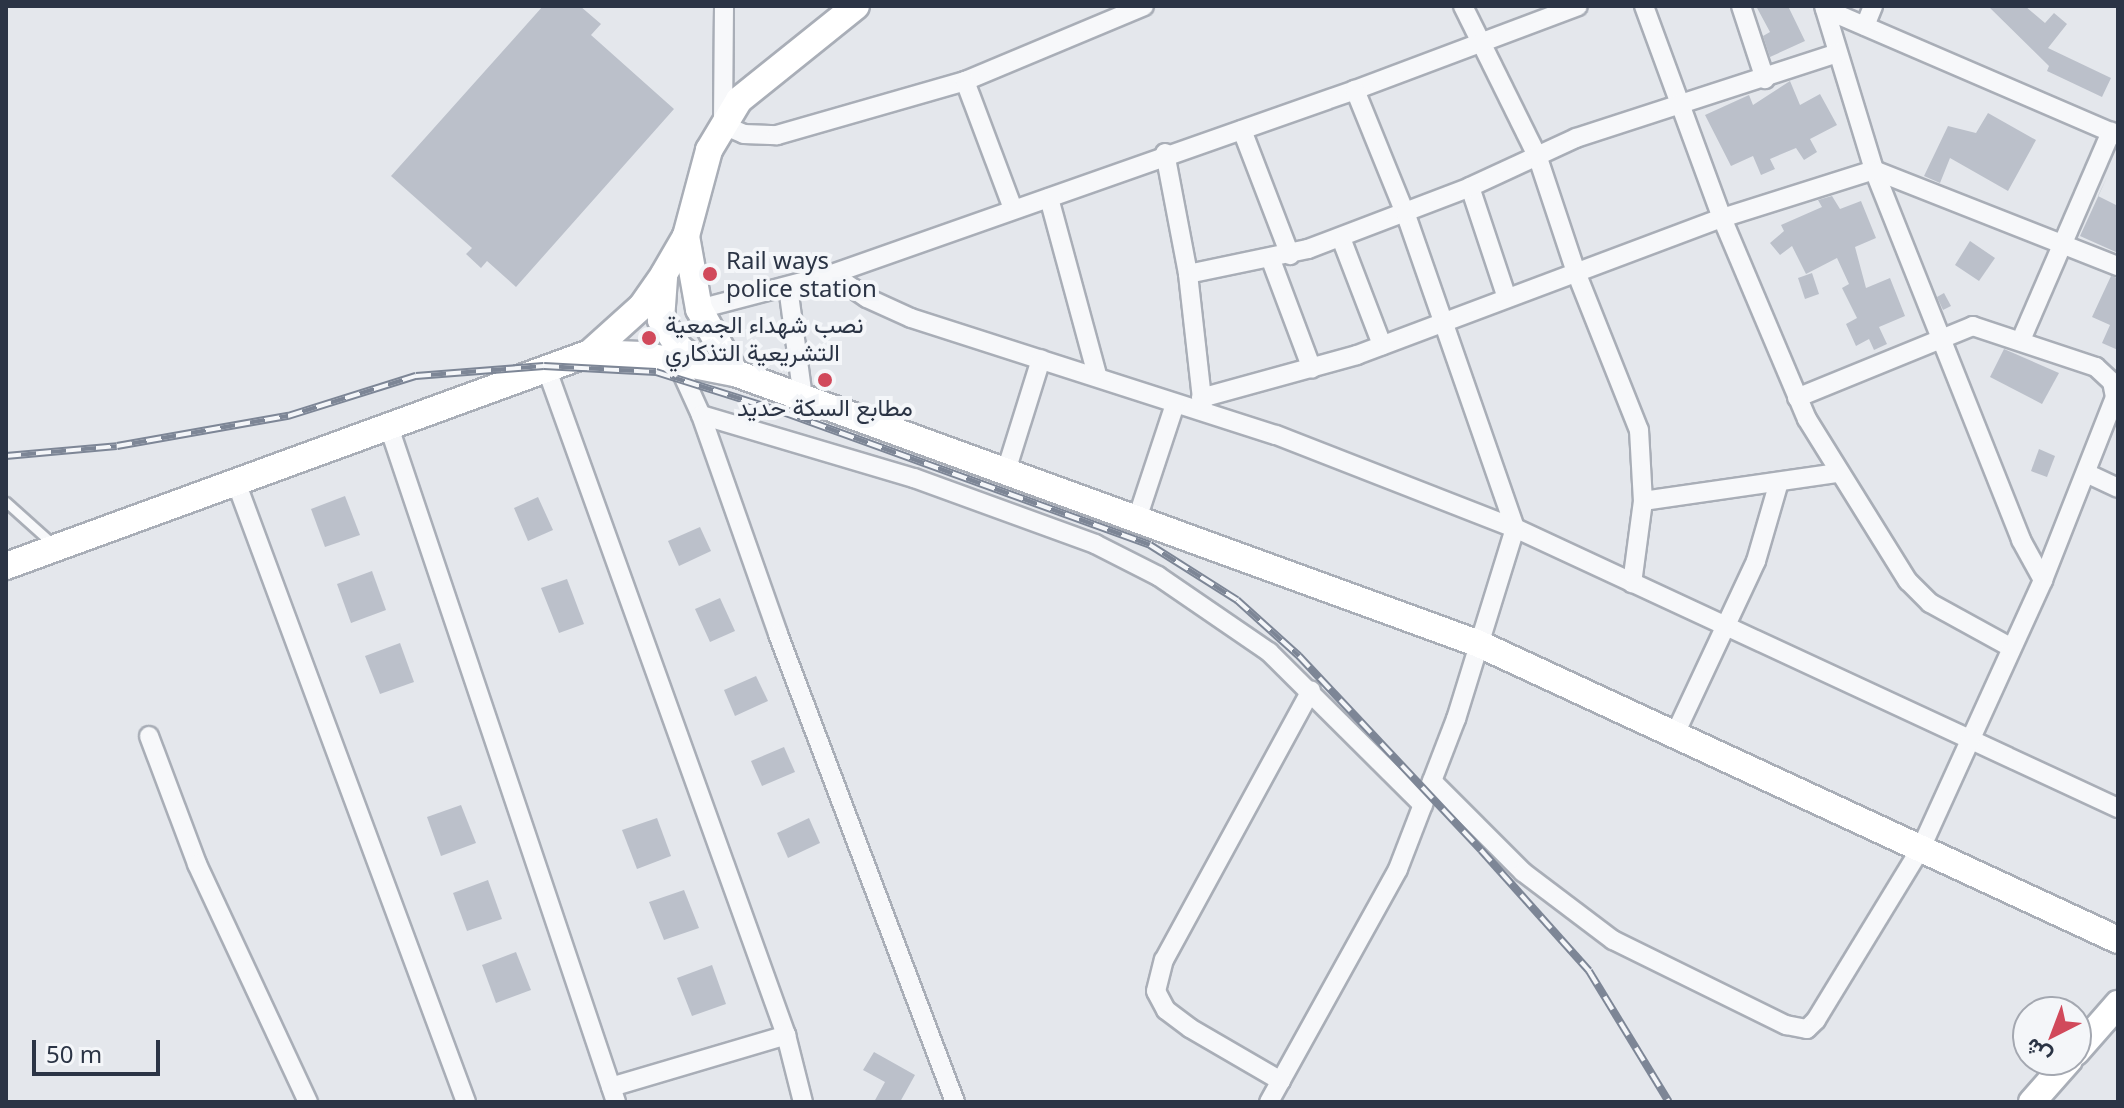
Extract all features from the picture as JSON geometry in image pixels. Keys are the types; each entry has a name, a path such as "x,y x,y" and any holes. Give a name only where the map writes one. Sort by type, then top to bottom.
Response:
{"street":[{"path":"723,125 724,6"},
{"path":"6,566 590,353 642,306 664,274 686,236 709,150 739,100 775,67 856,6"},
{"path":"723,125 744,134 777,135 965,81 1144,6"},
{"path":"1463,6 1538,158 1576,272 1639,430 1643,501 1632,583"},
{"path":"699,309 832,274 1049,198 1165,153 1242,130 1355,90 1479,40 1538,12 1578,6"},
{"path":"1644,6 1684,104 1722,218 1797,398 1838,473 1883,548 1919,592 2010,647"},
{"path":"1741,6 1765,79"},
{"path":"1865,26 1873,6"},
{"path":"1824,7 2114,134 2021,340"},
{"path":"1824,7 1874,170 2021,540 2043,580"},
{"path":"1188,274 1271,260 1341,238 1470,187 1576,138 1838,53"},
{"path":"965,81 1013,209"},
{"path":"1269,1102 1398,869 1432,781 1515,528 1405,213 1355,90"},
{"path":"1242,130 1290,255"},
{"path":"1165,153 1188,274 1202,404"},
{"path":"832,274 867,298 911,318 1097,375 1175,404 1202,404 1382,345 1722,218 1874,170 2118,266"},
{"path":"1470,187 1507,298"},
{"path":"1049,198 1097,375"},
{"path":"686,236 699,309 735,373"},
{"path":"1341,238 1382,345"},
{"path":"1271,260 1312,369"},
{"path":"664,274 661,320 688,362 701,415 778,634 955,1102"},
{"path":"788,287 803,398"},
{"path":"1432,781 1523,872 1579,918 1613,940 1786,1025 1807,1029 1921,848 1967,741 2043,580 2115,397 2112,382 2096,367 1973,326 1797,398"},
{"path":"590,353 688,362 735,373 1477,643 1921,848 2116,933"},
{"path":"1006,471 1041,359"},
{"path":"547,370 786,1035 803,1102"},
{"path":"1137,519 1175,404"},
{"path":"1202,404 1515,528 1725,629 2118,808"},
{"path":"701,415 834,451 1095,544 1218,612 1311,690 1423,805"},
{"path":"389,427 613,1094 786,1035"},
{"path":"1643,501 1838,473"},
{"path":"2086,473 2118,488"},
{"path":"236,482 466,1102"},
{"path":"1675,734 1756,561 1779,482"},
{"path":"1281,1081 1190,1028 1166,1010 1156,991 1164,960 1311,690"},
{"path":"149,736 197,864 308,1102"},
{"path":"2092,1034 2118,1004"},
{"path":"2032,1102 2055,1076"}],"lane":[{"path":"6,502 56,548"}],"building":[{"path":"543,6 580,6 601,24 591,35 674,109 516,287 487,261 481,268 466,254 472,248 391,176"},
{"path":"1756,6 1788,6 1805,41 1770,57 1763,36 1770,32"},
{"path":"1988,6 2025,6 2045,23 2054,13 2067,24 2048,48 2111,78 2102,97 2047,71 2049,66"},
{"path":"1790,81 1800,105 1820,94 1837,125 1810,139 1817,152 1804,160 1796,148 1770,159 1775,169 1761,175 1753,156 1731,166 1705,115 1749,95 1753,105"},
{"path":"1988,113 2036,140 2008,191 1950,158 1940,183 1924,176 1948,126 1976,133"},
{"path":"1832,196 1840,209 1861,201 1876,238 1855,247 1866,288 1890,278 1905,316 1879,327 1887,344 1874,350 1869,339 1856,346 1846,324 1857,318 1842,288 1849,284 1837,258 1806,274 1792,246 1780,255 1770,243 1784,231 1781,225 1822,207 1818,200"},
{"path":"2098,196 2118,206 2118,253 2080,236"},
{"path":"1970,241 1995,258 1979,281 1955,265"},
{"path":"1812,273 1819,294 1805,299 1798,278"},
{"path":"2111,276 2118,278 2118,350 2102,343 2110,325 2092,317"},
{"path":"1944,293 1951,306 1943,310 1937,297"},
{"path":"2004,349 2059,373 2042,404 1990,377"},
{"path":"2039,449 2055,456 2047,477 2031,471"},
{"path":"345,496 360,535 325,547 311,509"},
{"path":"538,497 553,530 528,541 514,508"},
{"path":"700,527 711,551 679,566 668,541"},
{"path":"372,571 386,610 351,623 337,584"},
{"path":"567,579 584,624 559,633 541,588"},
{"path":"720,598 735,631 710,642 695,609"},
{"path":"400,643 414,682 380,694 365,656"},
{"path":"756,676 768,701 735,716 724,690"},
{"path":"784,747 795,772 762,786 751,761"},
{"path":"461,805 476,843 441,856 427,817"},
{"path":"657,818 671,856 637,869 622,830"},
{"path":"809,818 820,843 788,858 777,833"},
{"path":"488,880 502,919 467,931 453,893"},
{"path":"684,890 699,928 664,940 649,902"},
{"path":"516,952 531,990 496,1003 482,965"},
{"path":"712,965 726,1004 692,1016 677,978"},
{"path":"874,1052 915,1075 900,1102 874,1102 885,1082 863,1070"}],"railway":[{"path":"6,456 117,446 288,416 416,376 544,366 656,372 783,412 1150,545 1237,600 1299,656 1481,850 1589,971 1669,1102"}],"place":[{"name":"Rail ways police station","path":"710,274"},
{"name":"نصب شهداء الجمعية التشريعية التذكاري","path":"649,338"},
{"name":"مطابع السكة حديد","path":"825,380"}]}
